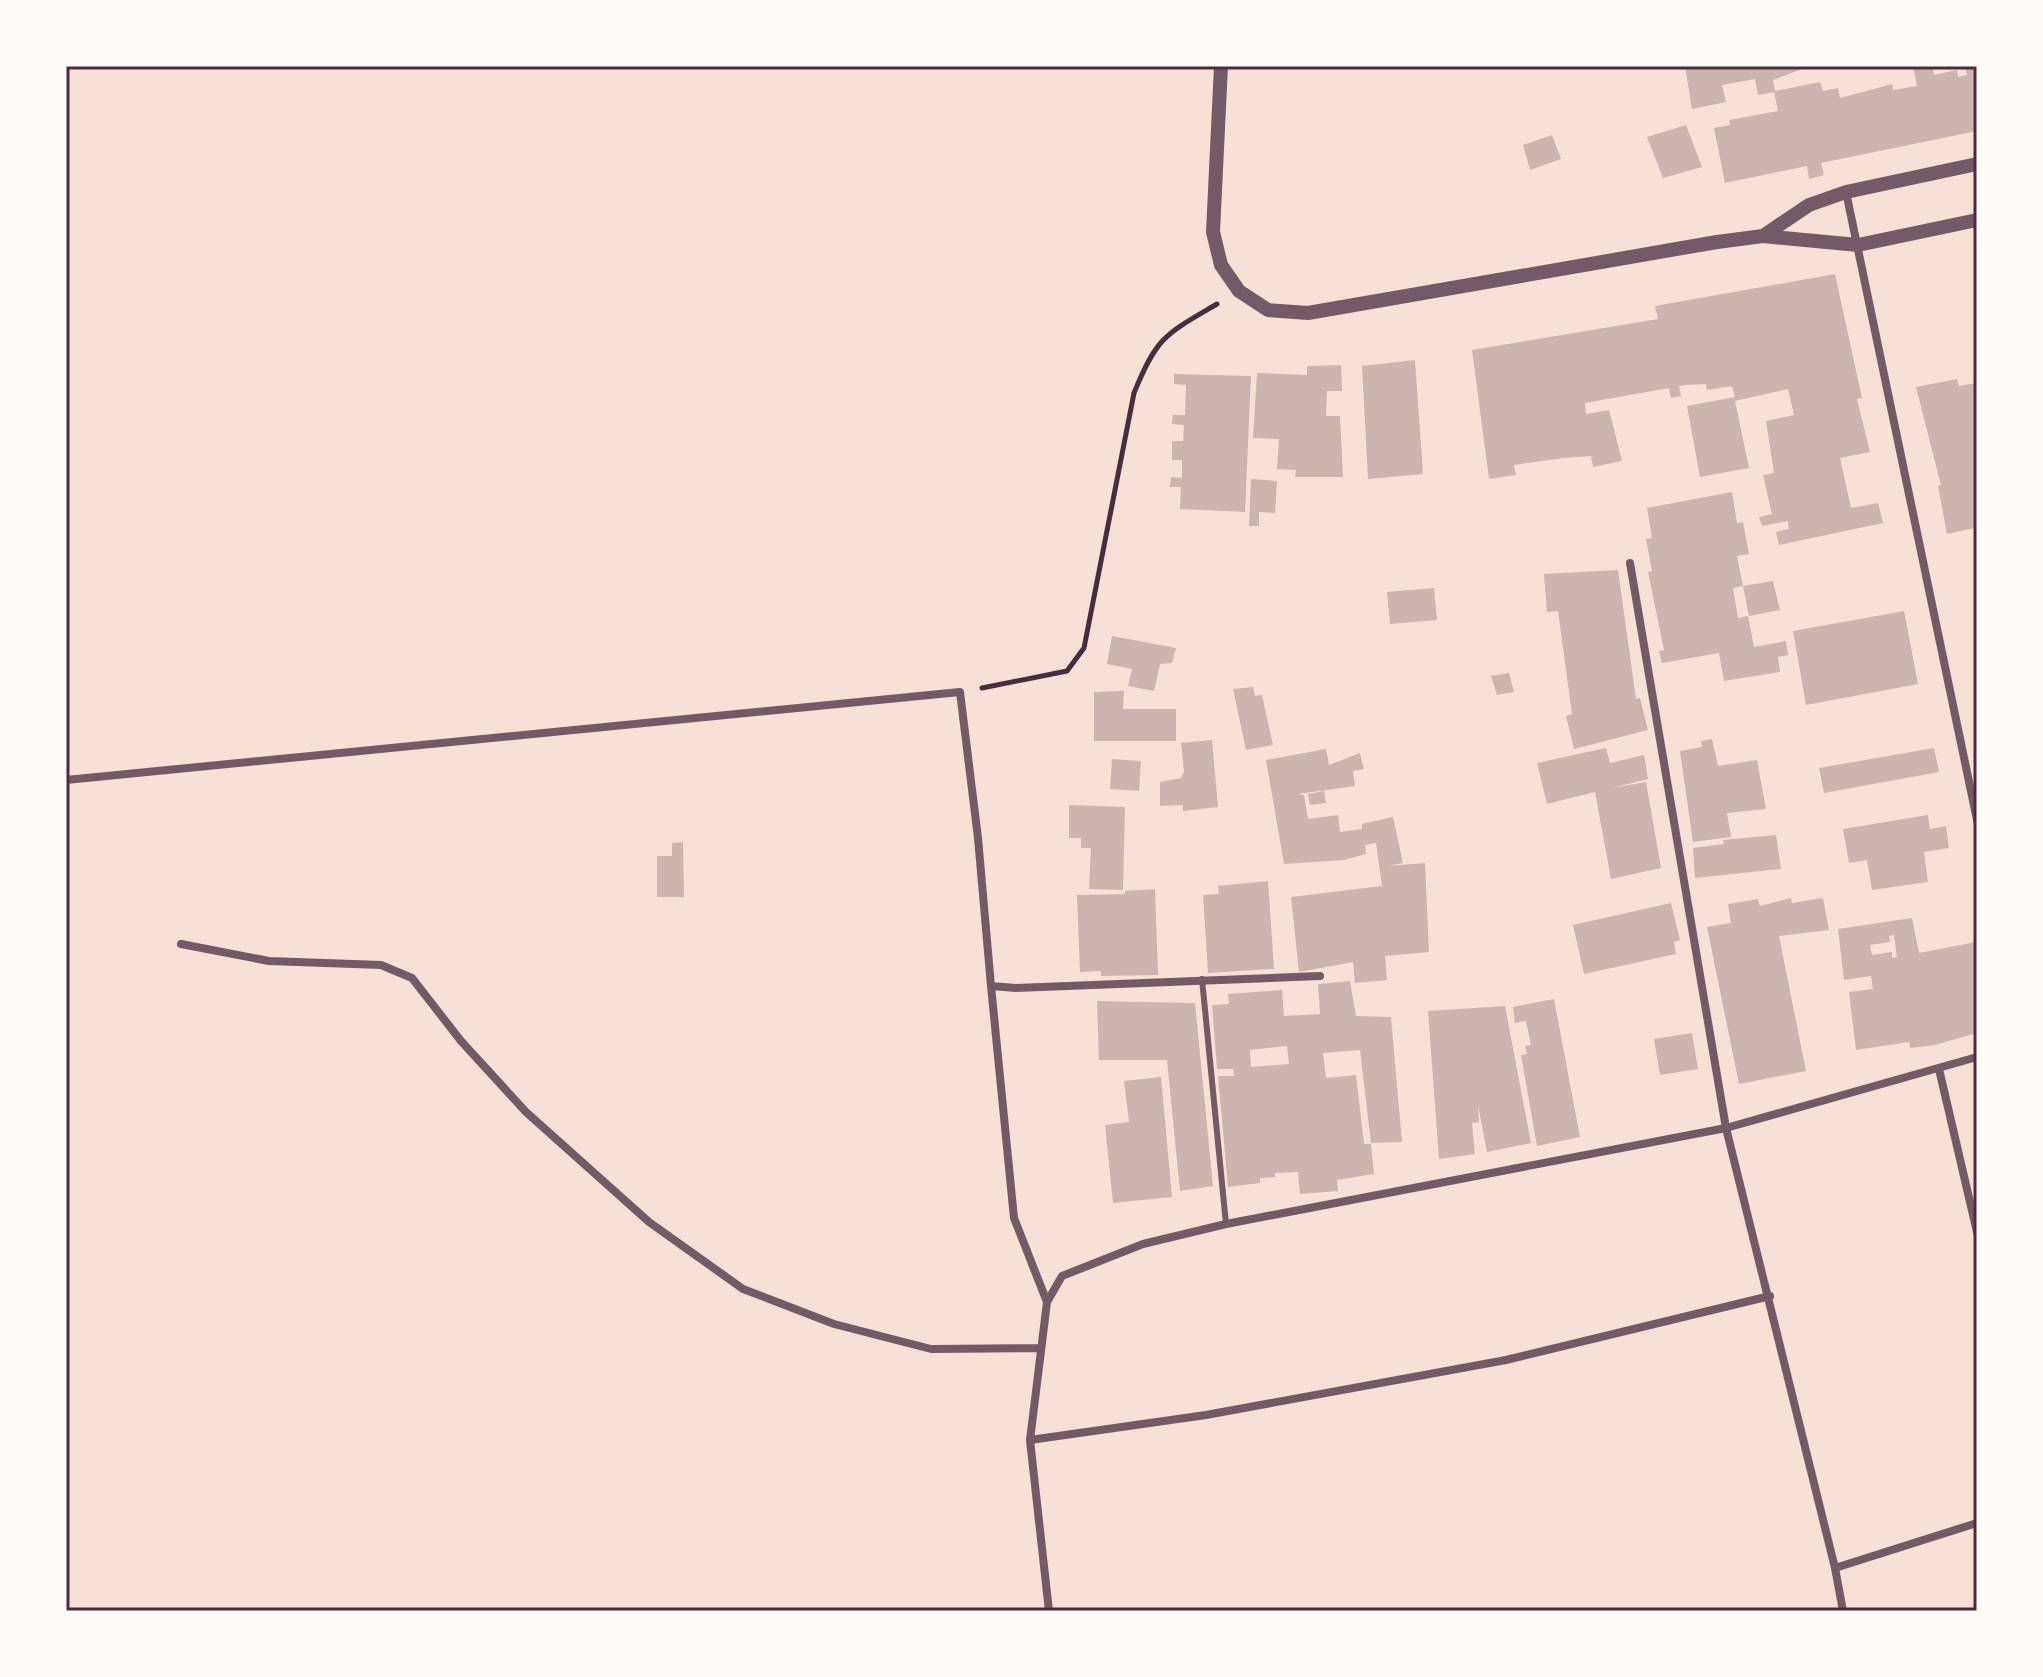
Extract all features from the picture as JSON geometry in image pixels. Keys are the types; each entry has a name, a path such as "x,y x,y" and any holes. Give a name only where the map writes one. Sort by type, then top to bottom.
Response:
{"street":[{"path":"1221,66 1213,232 1221,265 1239,291 1268,310 1308,313 1763,236 1858,245 1977,220"},
{"path":"1763,236 1809,205 1846,192 1977,164"},
{"path":"1846,192 1949,700 1977,820"},
{"path":"1630,563 1726,1128 1770,1296 1843,1611"},
{"path":"66,780 960,692 1014,1218 1047,1302"},
{"path":"181,944 269,961 381,965 412,978 461,1041 526,1112 649,1222 743,1289 834,1324 931,1349 1039,1348"},
{"path":"991,986 1016,988 1320,976"},
{"path":"1049,1611 1030,1440 1047,1302 1062,1276 1143,1244 1226,1224 1726,1128 1977,1057"},
{"path":"1939,1069 1977,1232"},
{"path":"1030,1440 1206,1415 1445,1372 1770,1296"},
{"path":"1835,1568 1977,1523"}],"lane":[{"path":"1202,979 1226,1224"}],"path":[{"path":"960,692 1067,671 1084,648 1134,393 1147,360 1166,333 1239,291"}],"building":[{"path":"1685,66 1810,66 1773,80 1775,91 1820,82 1823,91 1838,88 1840,98 1892,84 1893,90 1917,86 1913,66 1932,66 1934,75 1957,70 1958,77 1967,75 1965,66 1977,66 1977,131 1821,163 1824,175 1809,179 1807,166 1725,183 1714,128 1730,125 1729,120 1778,111 1774,92 1758,95 1755,79 1722,85 1726,102 1692,109"},
{"path":"1686,125 1702,167 1663,178 1647,137"},
{"path":"1552,135 1561,159 1530,170 1523,145"},
{"path":"1835,274 1862,398 1857,399 1870,452 1840,458 1851,508 1878,503 1883,523 1779,545 1776,532 1789,529 1788,521 1762,526 1759,517 1772,514 1763,475 1774,473 1766,421 1794,415 1788,389 1735,401 1749,468 1700,477 1687,406 1735,397 1732,386 1707,390 1706,384 1679,386 1681,396 1671,398 1669,388 1585,403 1586,414 1609,410 1622,461 1593,467 1591,456 1564,458 1514,465 1516,475 1489,479 1472,350 1658,319 1655,306"},
{"path":"1415,360 1423,474 1368,479 1362,366"},
{"path":"1341,365 1342,391 1327,391 1326,416 1340,416 1343,477 1295,477 1296,470 1277,469 1279,439 1253,438 1257,373 1307,375 1307,366"},
{"path":"1174,374 1251,376 1245,512 1180,509 1181,487 1170,487 1171,477 1182,478 1182,460 1172,460 1172,441 1183,441 1184,425 1172,424 1173,415 1185,415 1186,385 1174,384"},
{"path":"1957,379 1959,386 1977,383 1977,535 1974,528 1947,534 1938,486 1941,485 1916,387"},
{"path":"1251,479 1277,481 1275,513 1259,512 1259,526 1249,526"},
{"path":"1732,492 1737,523 1743,522 1749,554 1737,556 1743,586 1733,588 1738,618 1748,616 1754,647 1786,641 1788,655 1778,657 1780,672 1724,681 1719,653 1662,663 1659,651 1664,650 1648,572 1652,571 1646,539 1652,538 1647,508"},
{"path":"1618,570 1636,699 1640,698 1648,730 1574,749 1566,716 1572,714 1558,611 1547,612 1544,574"},
{"path":"1773,581 1780,610 1749,616 1743,586"},
{"path":"1434,588 1437,620 1390,624 1387,592"},
{"path":"1904,611 1918,684 1806,705 1793,631"},
{"path":"1112,636 1176,648 1172,663 1160,664 1154,691 1128,686 1132,669 1107,664"},
{"path":"1509,673 1514,692 1497,695 1491,676"},
{"path":"1253,687 1255,696 1262,695 1273,745 1246,750 1233,689"},
{"path":"1124,691 1123,709 1176,709 1176,741 1094,741 1094,692"},
{"path":"1712,739 1718,766 1757,760 1766,809 1727,813 1731,837 1693,842 1680,751 1702,747 1701,741"},
{"path":"1212,740 1218,807 1183,811 1183,805 1160,806 1160,782 1181,778 1184,772 1181,743"},
{"path":"1606,748 1610,763 1644,755 1648,779 1612,788 1646,782 1661,868 1611,879 1595,792 1547,804 1537,763"},
{"path":"1934,748 1939,772 1824,793 1819,768"},
{"path":"1326,749 1329,765 1360,753 1364,769 1353,771 1355,786 1298,794 1304,795 1308,819 1338,815 1340,832 1362,829 1362,824 1393,817 1403,863 1388,866 1425,863 1429,952 1385,956 1387,980 1355,983 1353,962 1299,972 1291,897 1382,886 1376,843 1365,845 1366,854 1344,860 1284,864 1266,760"},
{"path":"1112,759 1141,761 1139,791 1110,789"},
{"path":"1324,791 1326,803 1310,805 1308,794"},
{"path":"1069,805 1125,807 1123,890 1089,889 1091,848 1081,848 1081,838 1069,838"},
{"path":"1928,815 1930,829 1946,826 1949,848 1924,852 1928,882 1872,890 1867,860 1849,863 1843,829"},
{"path":"1776,835 1781,869 1695,878 1693,848 1724,844 1723,840"},
{"path":"683,842 684,897 657,897 657,856 672,856 672,843"},
{"path":"1268,881 1274,969 1208,973 1203,895 1219,894 1218,886"},
{"path":"1155,889 1158,975 1101,976 1101,971 1080,972 1077,895 1125,894 1125,891"},
{"path":"1791,898 1792,903 1823,898 1829,930 1779,936 1806,1071 1739,1084 1707,927 1731,923 1728,904 1758,899 1760,906"},
{"path":"1671,903 1680,940 1674,942 1676,954 1584,974 1573,925"},
{"path":"1912,918 1919,953 1976,942 1977,1033 1935,1045 1910,1048 1909,1042 1856,1050 1849,992 1873,989 1871,976 1844,980 1838,929","holes":["1894,935 1897,957 1892,958 1892,952 1872,955 1870,945 1890,942 1889,936"]},
{"path":"1350,981 1356,1016 1391,1017 1402,1142 1371,1143 1360,1050 1323,1053 1326,1078 1356,1075 1364,1144 1371,1144 1374,1174 1337,1180 1338,1191 1300,1194 1298,1172 1275,1173 1275,1177 1260,1178 1260,1183 1228,1187 1218,1076 1234,1076 1233,1069 1217,1069 1212,1005 1229,1004 1228,994 1282,990 1284,1016 1320,1014 1318,984","holes":["1287,1046 1289,1064 1251,1067 1250,1050"]},
{"path":"1554,999 1580,1137 1537,1146 1521,1055 1527,1054 1525,1046 1531,1045 1526,1021 1515,1023 1513,1007"},
{"path":"1097,1001 1195,1003 1213,1186 1180,1191 1167,1060 1099,1060"},
{"path":"1505,1006 1531,1143 1487,1152 1478,1105 1479,1122 1472,1123 1475,1154 1439,1159 1428,1011"},
{"path":"1692,1033 1698,1069 1660,1075 1654,1039"},
{"path":"1161,1077 1172,1197 1113,1203 1105,1125 1129,1122 1124,1081"}]}
